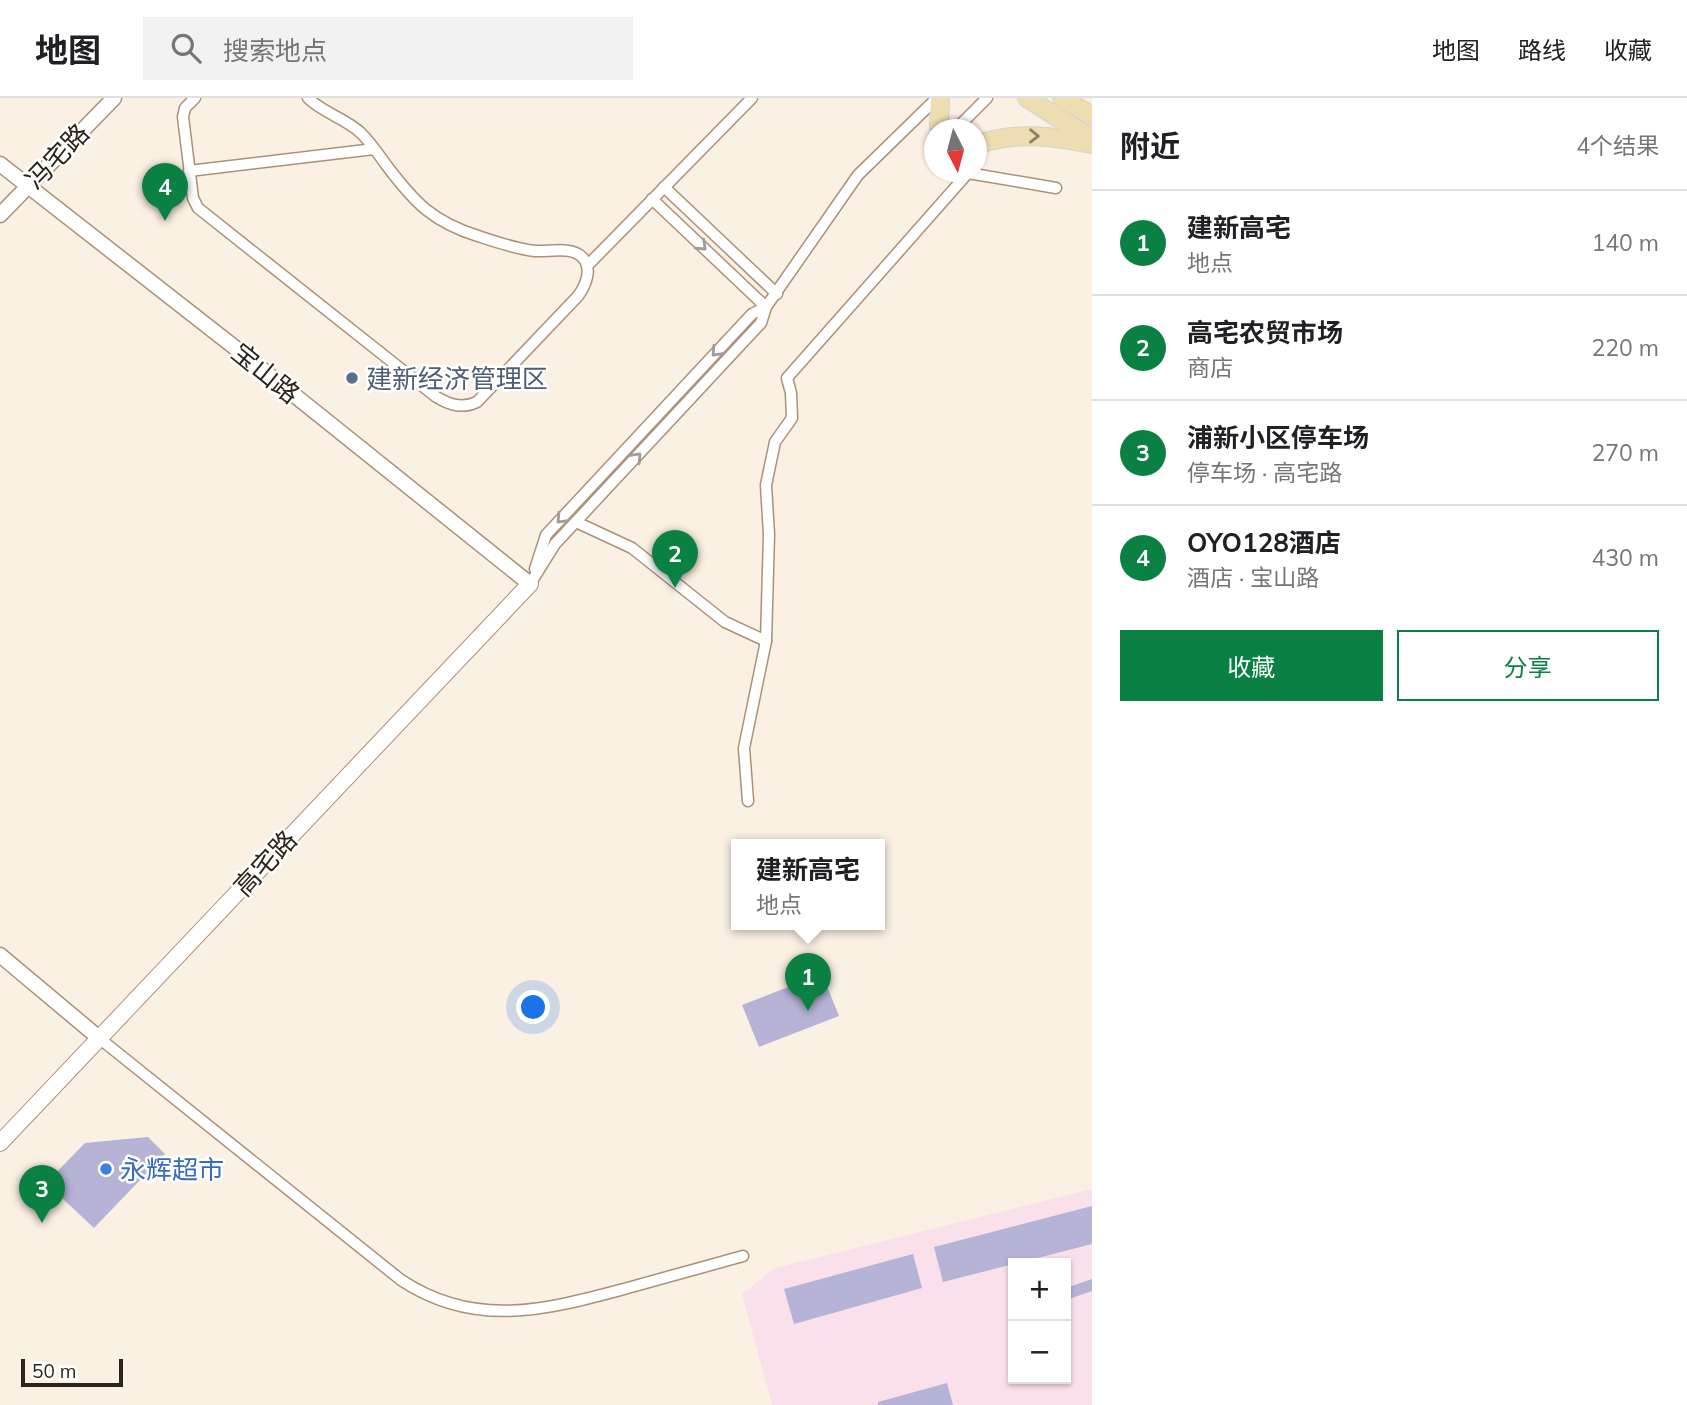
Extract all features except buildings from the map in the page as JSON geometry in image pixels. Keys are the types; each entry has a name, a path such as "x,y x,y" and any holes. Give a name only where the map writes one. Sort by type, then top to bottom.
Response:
{"main road":[{"path":"938,98 939,119"},
{"path":"1027,98 1092,141"},
{"path":"1062,98 1092,116"},
{"path":"987,141 1019,135 1092,141"},
{"name":"高宅路","path":"0,1143 530,584"}],"street":[{"name":"冯宅路","path":"0,215 114,98"},
{"path":"195,98 185,108 183,117 192,198 198,208 435,396 452,405 471,405 484,396 578,296 585,284 587,265 752,98"},
{"path":"308,98 321,109 355,128 418,203 442,222 512,246 534,251 576,253 587,265"},
{"path":"530,584 555,544 761,323 766,307 858,175 938,98"},
{"path":"966,119 987,98"},
{"path":"189,171 374,149"},
{"name":"宝山路","path":"0,164 530,584"},
{"path":"748,801 744,748 766,641 769,534 766,485 775,442 792,418 791,393 787,378 968,173 1056,188"},
{"path":"664,187 777,294"},
{"path":"652,199 766,307"},
{"path":"530,584 546,535 752,314 766,307"},
{"path":"576,522 632,548 725,622 766,641"},
{"path":"0,955 99,1038 401,1280 423,1293 479,1311 515,1312 547,1308 743,1256"}],"shaded area":[{"path":"1092,1189 1092,1405 772,1405 742,1294 775,1268"}],"place":[{"name":"OYO128酒店","path":"165,221"},
{"name":"建新经济管理区","path":"352,378"},
{"name":"高宅农贸市场","path":"675,588"},
{"name":"建新高宅","path":"808,1011"},
{"name":"永辉超市","path":"106,1169"},
{"name":"浦新小区停车场","path":"42,1223"}]}
